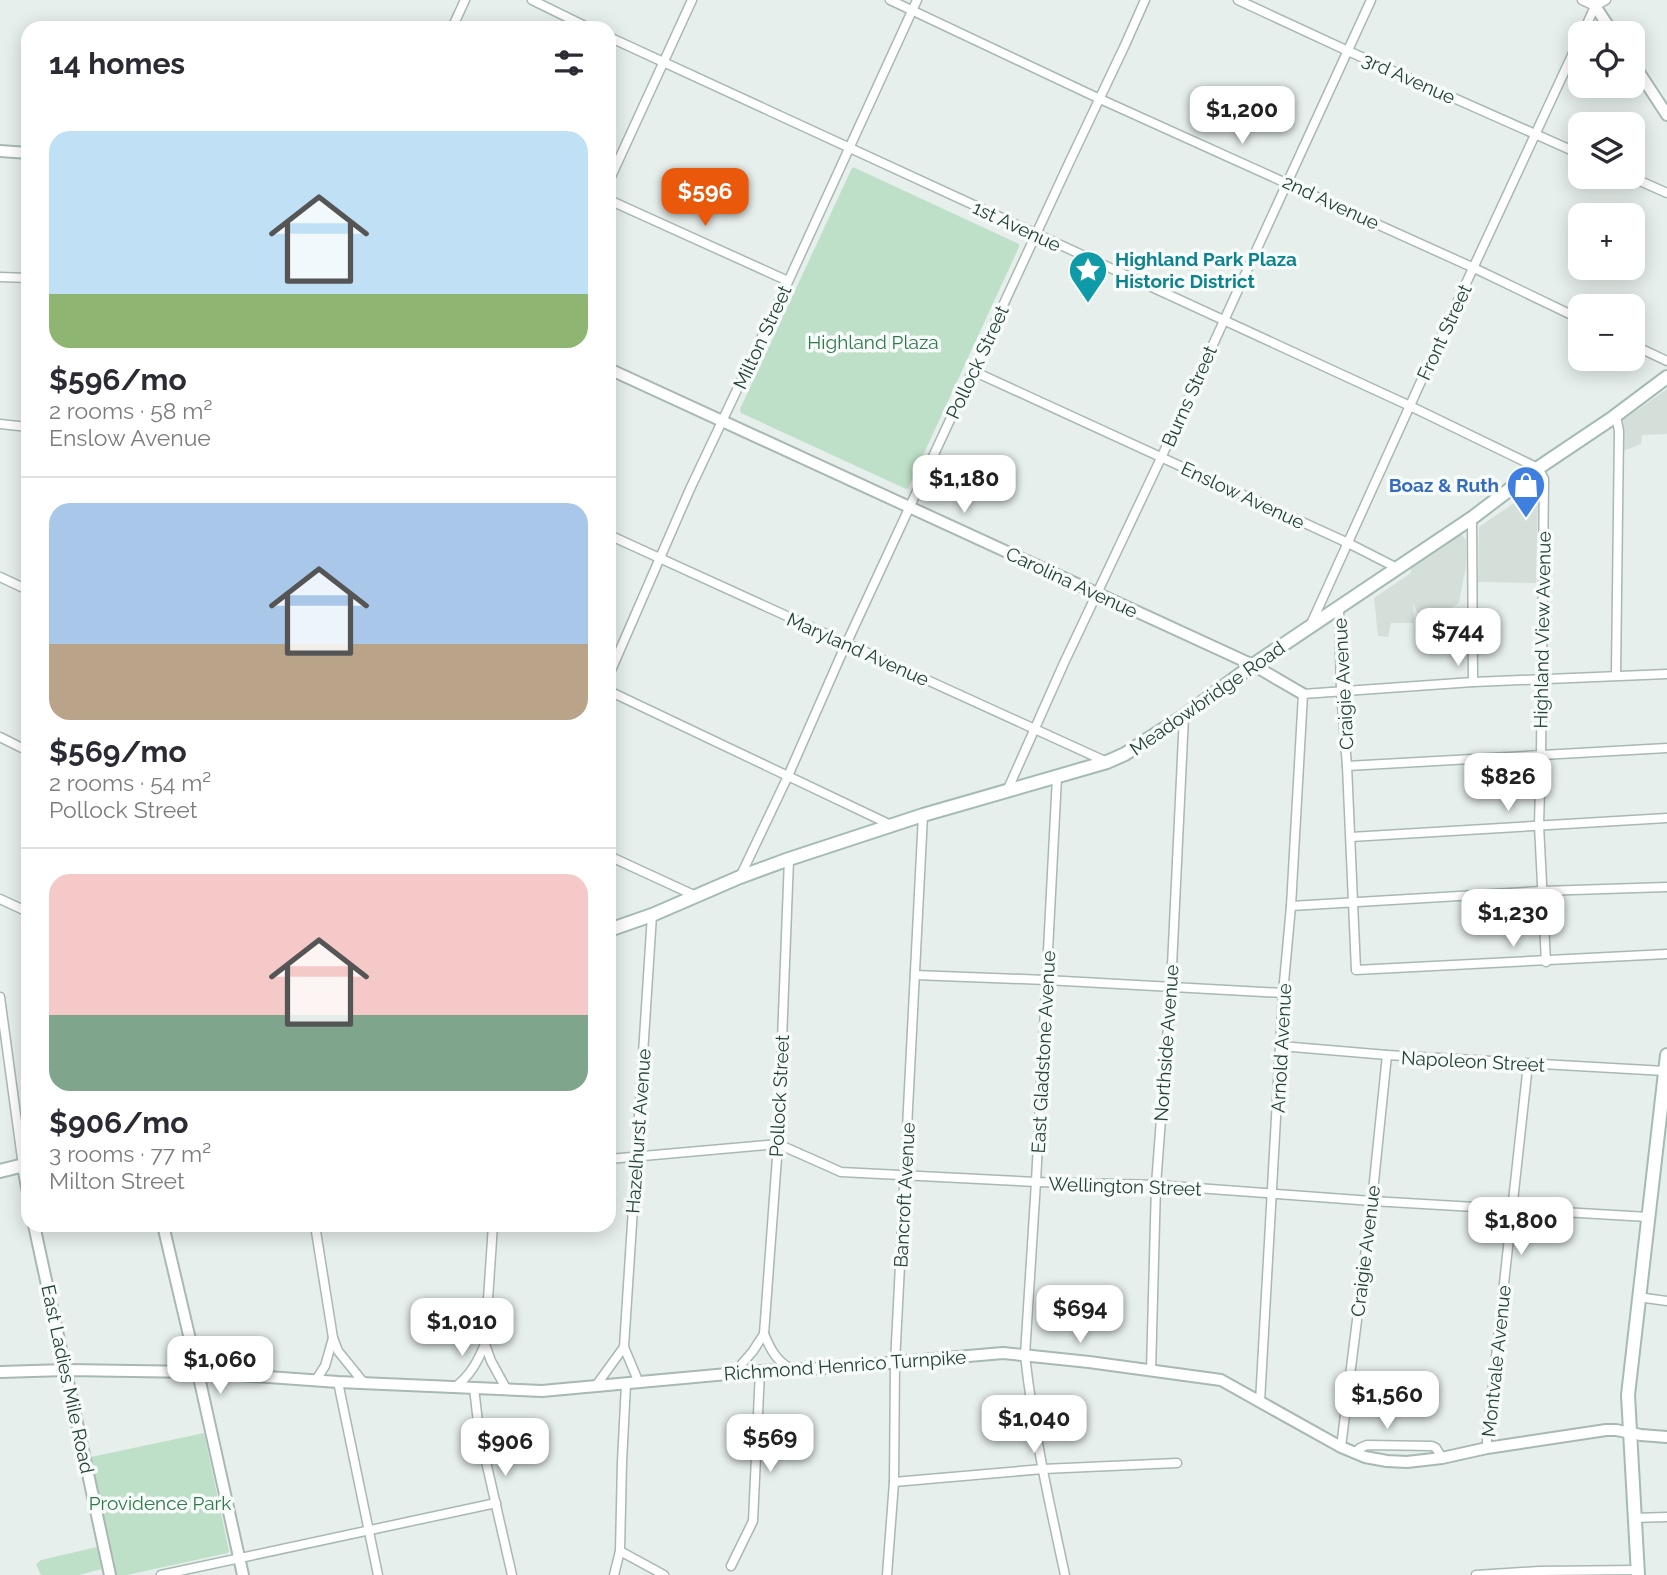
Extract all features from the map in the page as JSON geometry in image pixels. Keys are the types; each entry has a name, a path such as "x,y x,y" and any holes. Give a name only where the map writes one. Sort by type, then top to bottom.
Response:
{"main road":[{"name":"Meadowbridge Road","path":"616,928 789,859 891,825 1107,762 1125,754 1472,519 1538,468 1616,416 1667,377"},
{"path":"1638,1572 1628,1395 1648,1217 1662,1139 1667,1055"},
{"path":"0,1171 21,1166"}],"street":[{"path":"456,21 466,0"},
{"path":"532,0 575,21"},
{"path":"616,166 692,0"},
{"name":"2nd Avenue","path":"890,0 1568,313"},
{"name":"Milton Street","path":"616,659 690,489 789,281 917,0"},
{"name":"Pollock Street","path":"740,877 1145,0"},
{"name":"3rd Avenue","path":"1238,0 1568,149"},
{"name":"Burns Street","path":"1007,791 1371,0"},
{"path":"1582,0 1593,3 1606,0"},
{"path":"1587,21 1593,3"},
{"path":"1593,3 1605,21"},
{"name":"1st Avenue","path":"616,40 1410,406 1538,468"},
{"name":"Front Street","path":"1310,627 1568,64"},
{"path":"1645,81 1667,115"},
{"path":"0,151 21,152"},
{"path":"1645,183 1667,192"},
{"path":"616,203 789,281"},
{"path":"0,277 21,278"},
{"path":"1645,351 1667,361"},
{"name":"Enslow Avenue","path":"973,371 1398,568"},
{"name":"Carolina Avenue","path":"616,372 1253,665 1303,694"},
{"path":"1616,416 1619,431 1616,676"},
{"path":"0,424 21,426"},
{"name":"Highland View Avenue","path":"1538,468 1544,479 1539,825 1546,961"},
{"path":"1472,519 1473,682"},
{"name":"Maryland Avenue","path":"616,538 1107,762"},
{"path":"0,577 21,587"},
{"name":"Craigie Avenue","path":"1339,608 1356,970 1546,961"},
{"path":"1303,694 1473,682 1667,674"},
{"path":"616,694 891,825"},
{"name":"Arnold Avenue","path":"1260,1402 1303,694"},
{"name":"Northside Avenue","path":"1151,1371 1156,1185 1171,987 1184,716"},
{"path":"0,737 21,748"},
{"path":"1347,766 1667,748"},
{"name":"East Gladstone Avenue","path":"1057,777 1036,1182 1024,1355 1042,1469 1065,1575"},
{"name":"Bancroft Avenue","path":"887,1575 894,1482 895,1363 923,816"},
{"path":"1351,837 1667,818"},
{"path":"616,859 698,897"},
{"name":"Pollock Street","path":"764,1334 778,1144 789,859"},
{"path":"1291,906 1542,891 1667,887"},
{"path":"0,899 21,909"},
{"name":"Hazelhurst Avenue","path":"639,1383 624,1347 652,915"},
{"path":"1546,961 1667,954"},
{"path":"915,975 1283,993"},
{"path":"0,997 21,1138"},
{"name":"Napoleon Street","path":"1281,1046 1665,1071"},
{"name":"Craigie Avenue","path":"1341,1447 1372,1202 1387,1055"},
{"name":"Montvale Avenue","path":"1487,1448 1528,1064"},
{"name":"Wellington Street","path":"616,1159 778,1144 841,1172 1156,1185 1372,1202 1648,1217"},
{"name":"East Ladies Mile Road","path":"36,1232 110,1575"},
{"path":"165,1232 243,1575"},
{"path":"316,1232 333,1338 338,1351 363,1383"},
{"path":"455,1387 469,1373 485,1344 493,1232"},
{"path":"1639,1297 1667,1301"},
{"path":"764,1334 773,1353 790,1368"},
{"path":"733,1373 764,1334"},
{"path":"316,1380 325,1366 333,1338"},
{"path":"485,1344 507,1390"},
{"path":"595,1387 624,1347"},
{"name":"Richmond Henrico Turnpike","path":"0,1372 198,1372 338,1382 547,1391 790,1368 830,1368 1003,1353 1215,1379 1354,1453 1398,1462 1442,1458 1487,1448 1606,1430 1667,1437"},
{"path":"731,1566 753,1521 760,1371"},
{"path":"338,1382 378,1575"},
{"path":"614,1575 620,1551 626,1384"},
{"path":"474,1388 479,1431 512,1575"},
{"path":"1354,1453 1367,1445 1432,1446 1442,1458"},
{"path":"894,1482 1042,1469 1177,1463"},
{"path":"161,1575 496,1503"},
{"path":"1634,1518 1667,1517"},
{"path":"620,1551 664,1575"},
{"path":"1476,1575 1539,1571 1638,1572"}],"shaded area":[{"path":"1667,389 1667,434 1642,435 1641,444 1623,451 1623,420"},
{"path":"1533,490 1538,492 1536,583 1478,582 1479,527"},
{"path":"1461,534 1466,540 1466,566 1459,603 1435,619 1422,618 1413,602 1414,623 1391,623 1388,637 1378,636 1374,598 1411,573 1411,568"}],"green space":[{"name":"Highland Plaza","path":"853,167 1019,244 906,489 741,413 740,409"},
{"name":"Providence Park","path":"204,1433 228,1553 127,1575 115,1575 91,1457"},
{"path":"97,1547 102,1569 79,1575 41,1575 36,1564 41,1560"}],"place":[{"name":"Highland Park Plaza Historic District","path":"1088,304"},
{"name":"Boaz & Ruth","path":"1526,519"}]}
